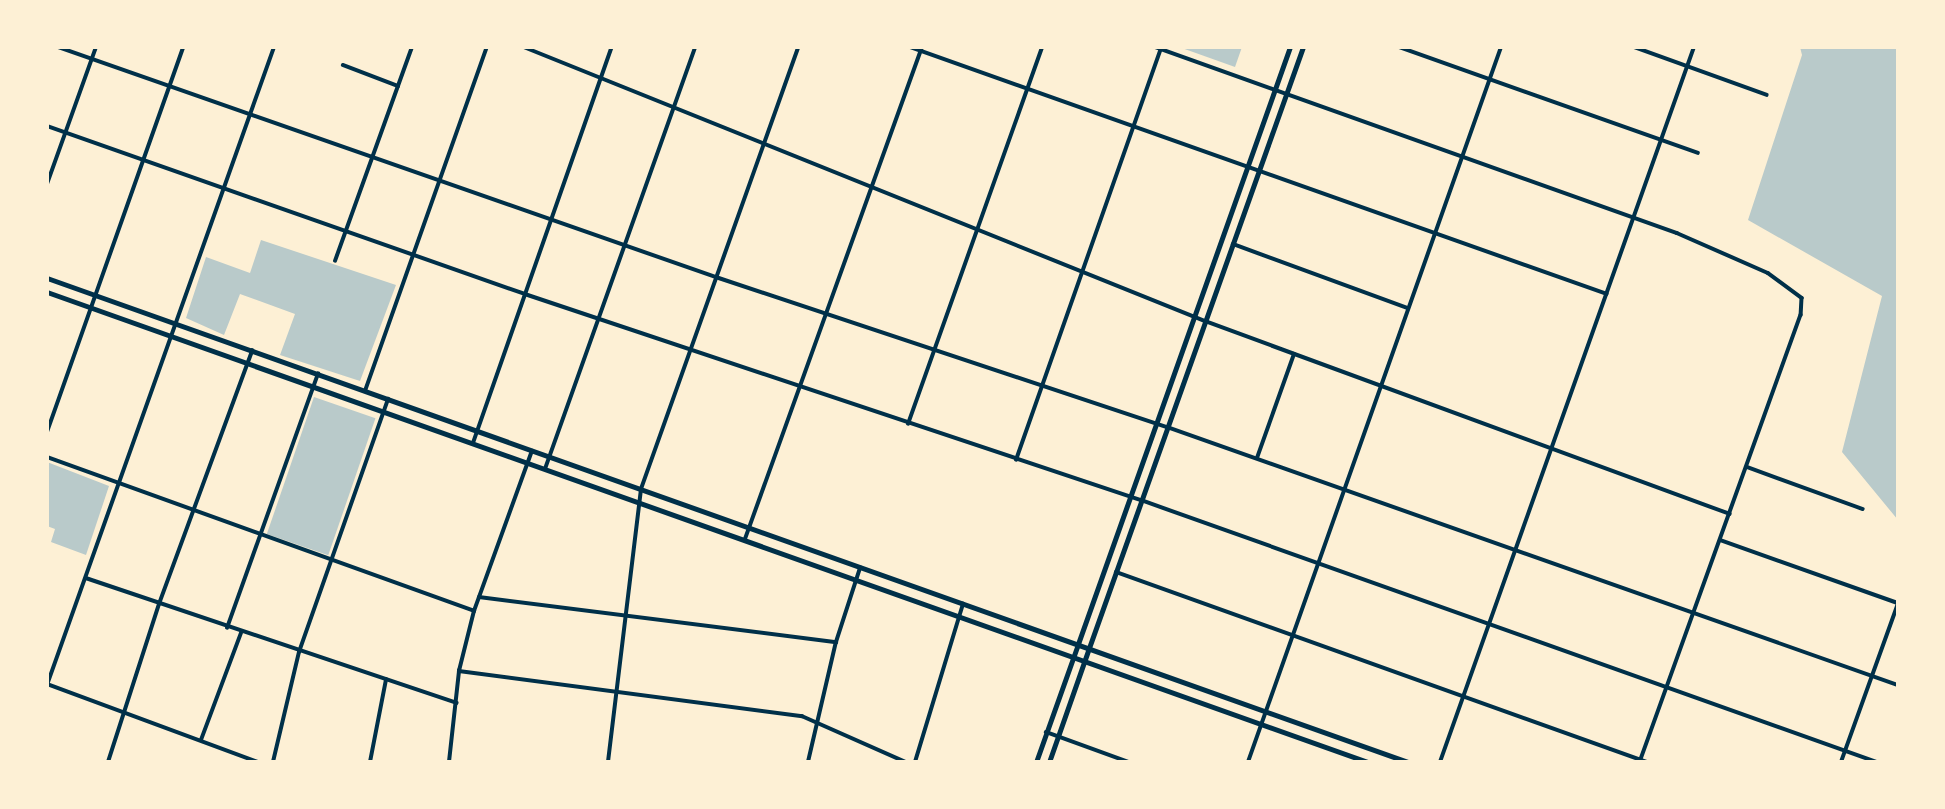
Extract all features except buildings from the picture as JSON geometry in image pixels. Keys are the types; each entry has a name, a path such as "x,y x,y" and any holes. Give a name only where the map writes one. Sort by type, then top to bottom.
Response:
{"main road":[{"path":"47,278 1408,762"},
{"path":"47,292 1368,762"},
{"path":"1036,762 1078,644"},
{"path":"1049,762 1088,648"}],"street":[{"path":"58,47 826,315 1257,458 1898,685"},
{"path":"47,184 96,47"},
{"path":"47,432 183,47"},
{"path":"258,762 47,684 274,47"},
{"path":"335,261 412,47"},
{"path":"365,391 488,47"},
{"path":"524,47 1205,321 1730,514"},
{"path":"473,443 612,47"},
{"path":"545,469 695,47"},
{"path":"608,762 641,489 798,47"},
{"path":"910,47 922,49 1027,89 1607,294"},
{"path":"908,424 1042,47"},
{"path":"1078,644 1290,47"},
{"path":"1088,648 1303,47"},
{"path":"1399,47 1698,153"},
{"path":"1248,762 1501,47"},
{"path":"1634,47 1767,94"},
{"path":"1440,762 1695,47"},
{"path":"1016,460 1159,48 1634,218 1768,273 1802,298 1801,315 1640,761"},
{"path":"744,540 922,49"},
{"path":"342,65 398,86"},
{"path":"47,126 526,294 1129,499 1141,500 1877,762"},
{"path":"1232,244 1408,307"},
{"path":"108,762 159,604 252,351"},
{"path":"1257,458 1294,354"},
{"path":"227,628 318,374"},
{"path":"273,762 299,652 388,399"},
{"path":"449,762 460,671 474,611 532,450"},
{"path":"47,457 474,611"},
{"path":"1747,467 1863,509"},
{"path":"1720,540 1898,603 1841,762"},
{"path":"808,762 836,642 860,567"},
{"path":"1116,572 1647,762"},
{"path":"86,578 241,633 457,703"},
{"path":"479,597 836,642"},
{"path":"915,762 963,604"},
{"path":"201,740 241,633"},
{"path":"460,671 618,694 802,716 906,762"},
{"path":"370,762 386,680"},
{"path":"1046,732 1129,762"}],"shaded area":[{"path":"1179,47 1242,47 1235,67"},
{"path":"1800,47 1898,47 1898,520 1842,452 1882,296 1748,220 1802,55"},
{"path":"261,240 396,285 360,381 280,355 295,314 240,294 224,335 186,318 206,257 250,273"},
{"path":"314,397 375,418 328,555 267,534"},
{"path":"47,462 109,486 86,555 51,542 55,529 47,526"}]}
